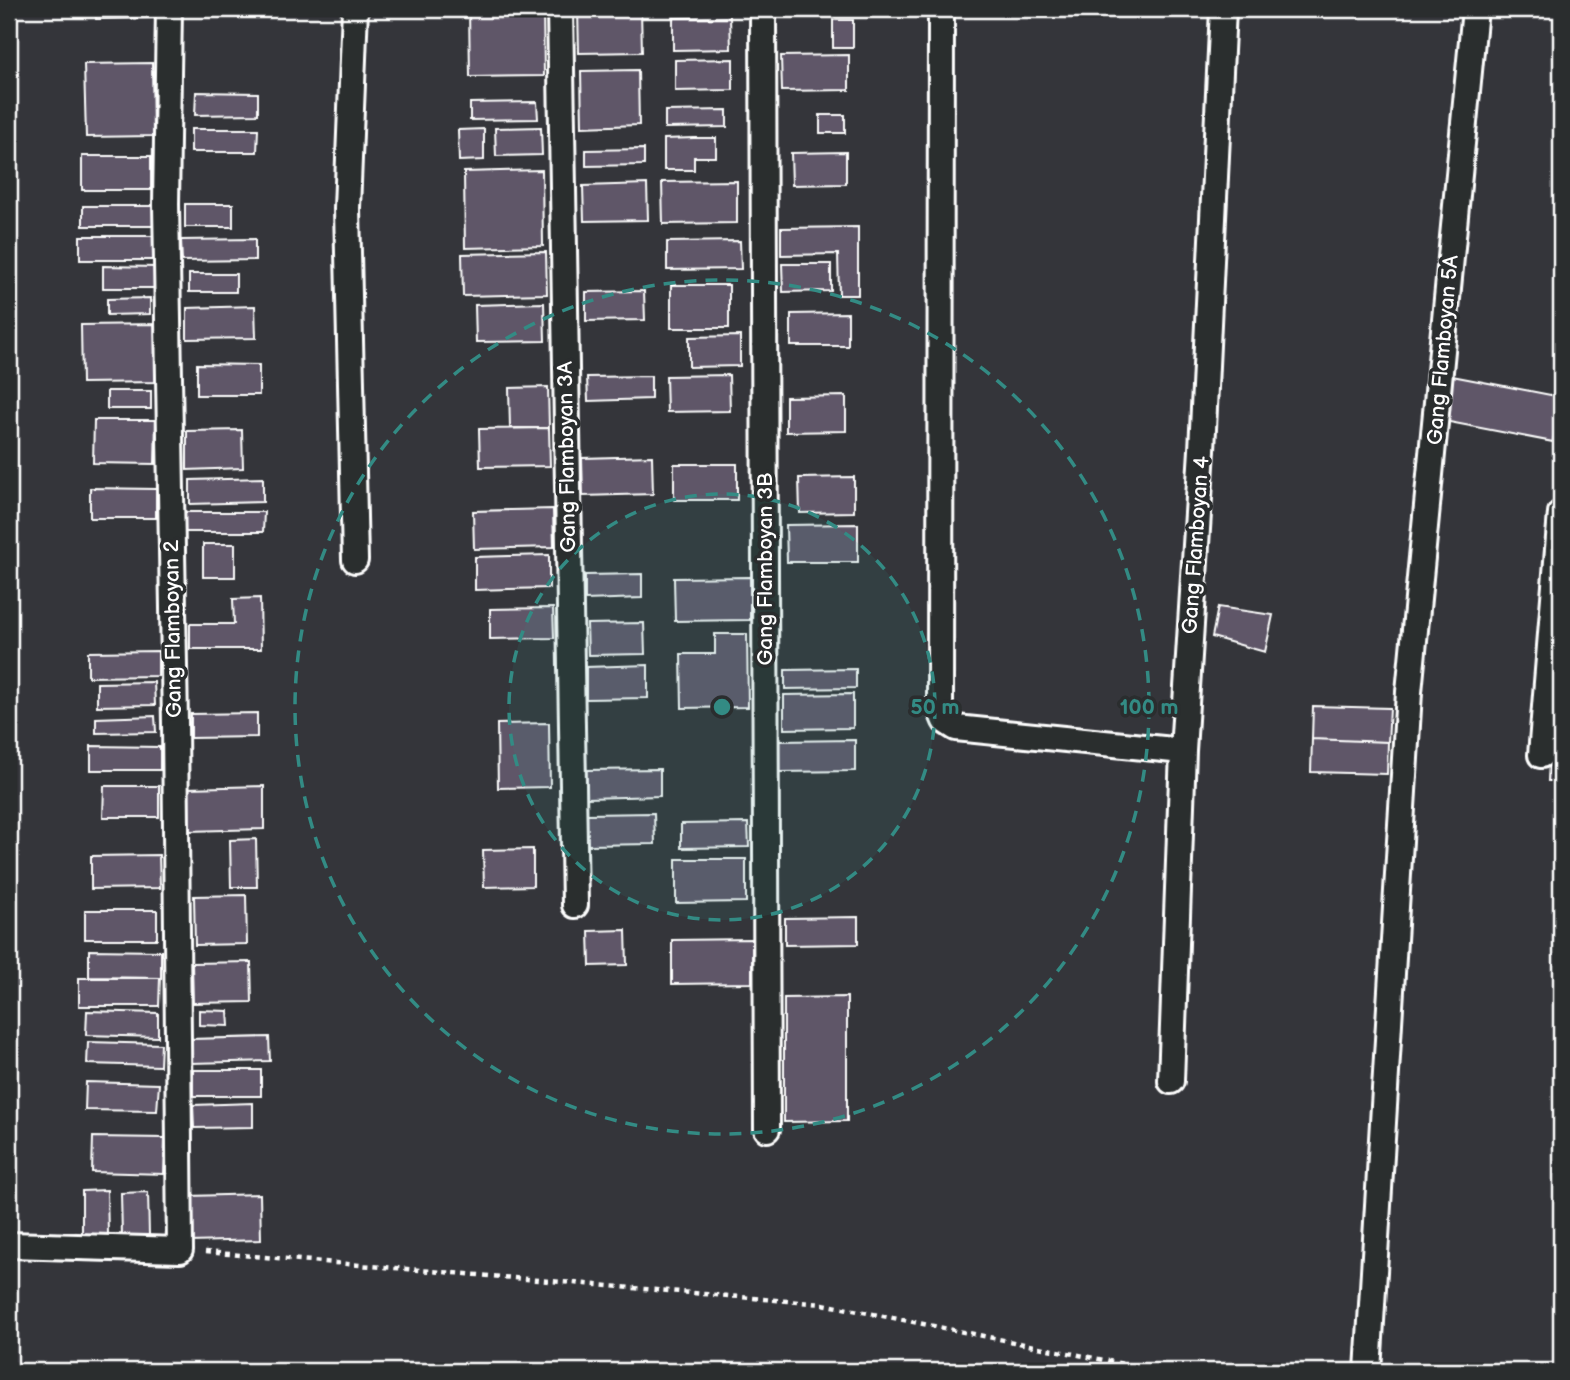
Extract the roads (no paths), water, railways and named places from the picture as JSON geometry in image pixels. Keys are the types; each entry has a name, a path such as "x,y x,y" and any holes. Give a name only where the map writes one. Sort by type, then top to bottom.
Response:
{"street":[{"name":"Gang Flamboyan 2","path":"9,1245 180,1250 166,204 169,9"},
{"path":"355,9 347,208 355,561"},
{"name":"Gang Flamboyan 3A","path":"560,9 575,905"},
{"name":"Gang Flamboyan 3B","path":"763,9 767,1129"},
{"path":"942,9 940,709 946,721 956,728 1183,751"},
{"name":"Gang Flamboyan 4","path":"1171,1081 1183,751 1202,450 1223,9"},
{"name":"Gang Flamboyan 5A","path":"1367,1371 1409,692 1475,9"},
{"path":"1541,755 1561,513"}]}
